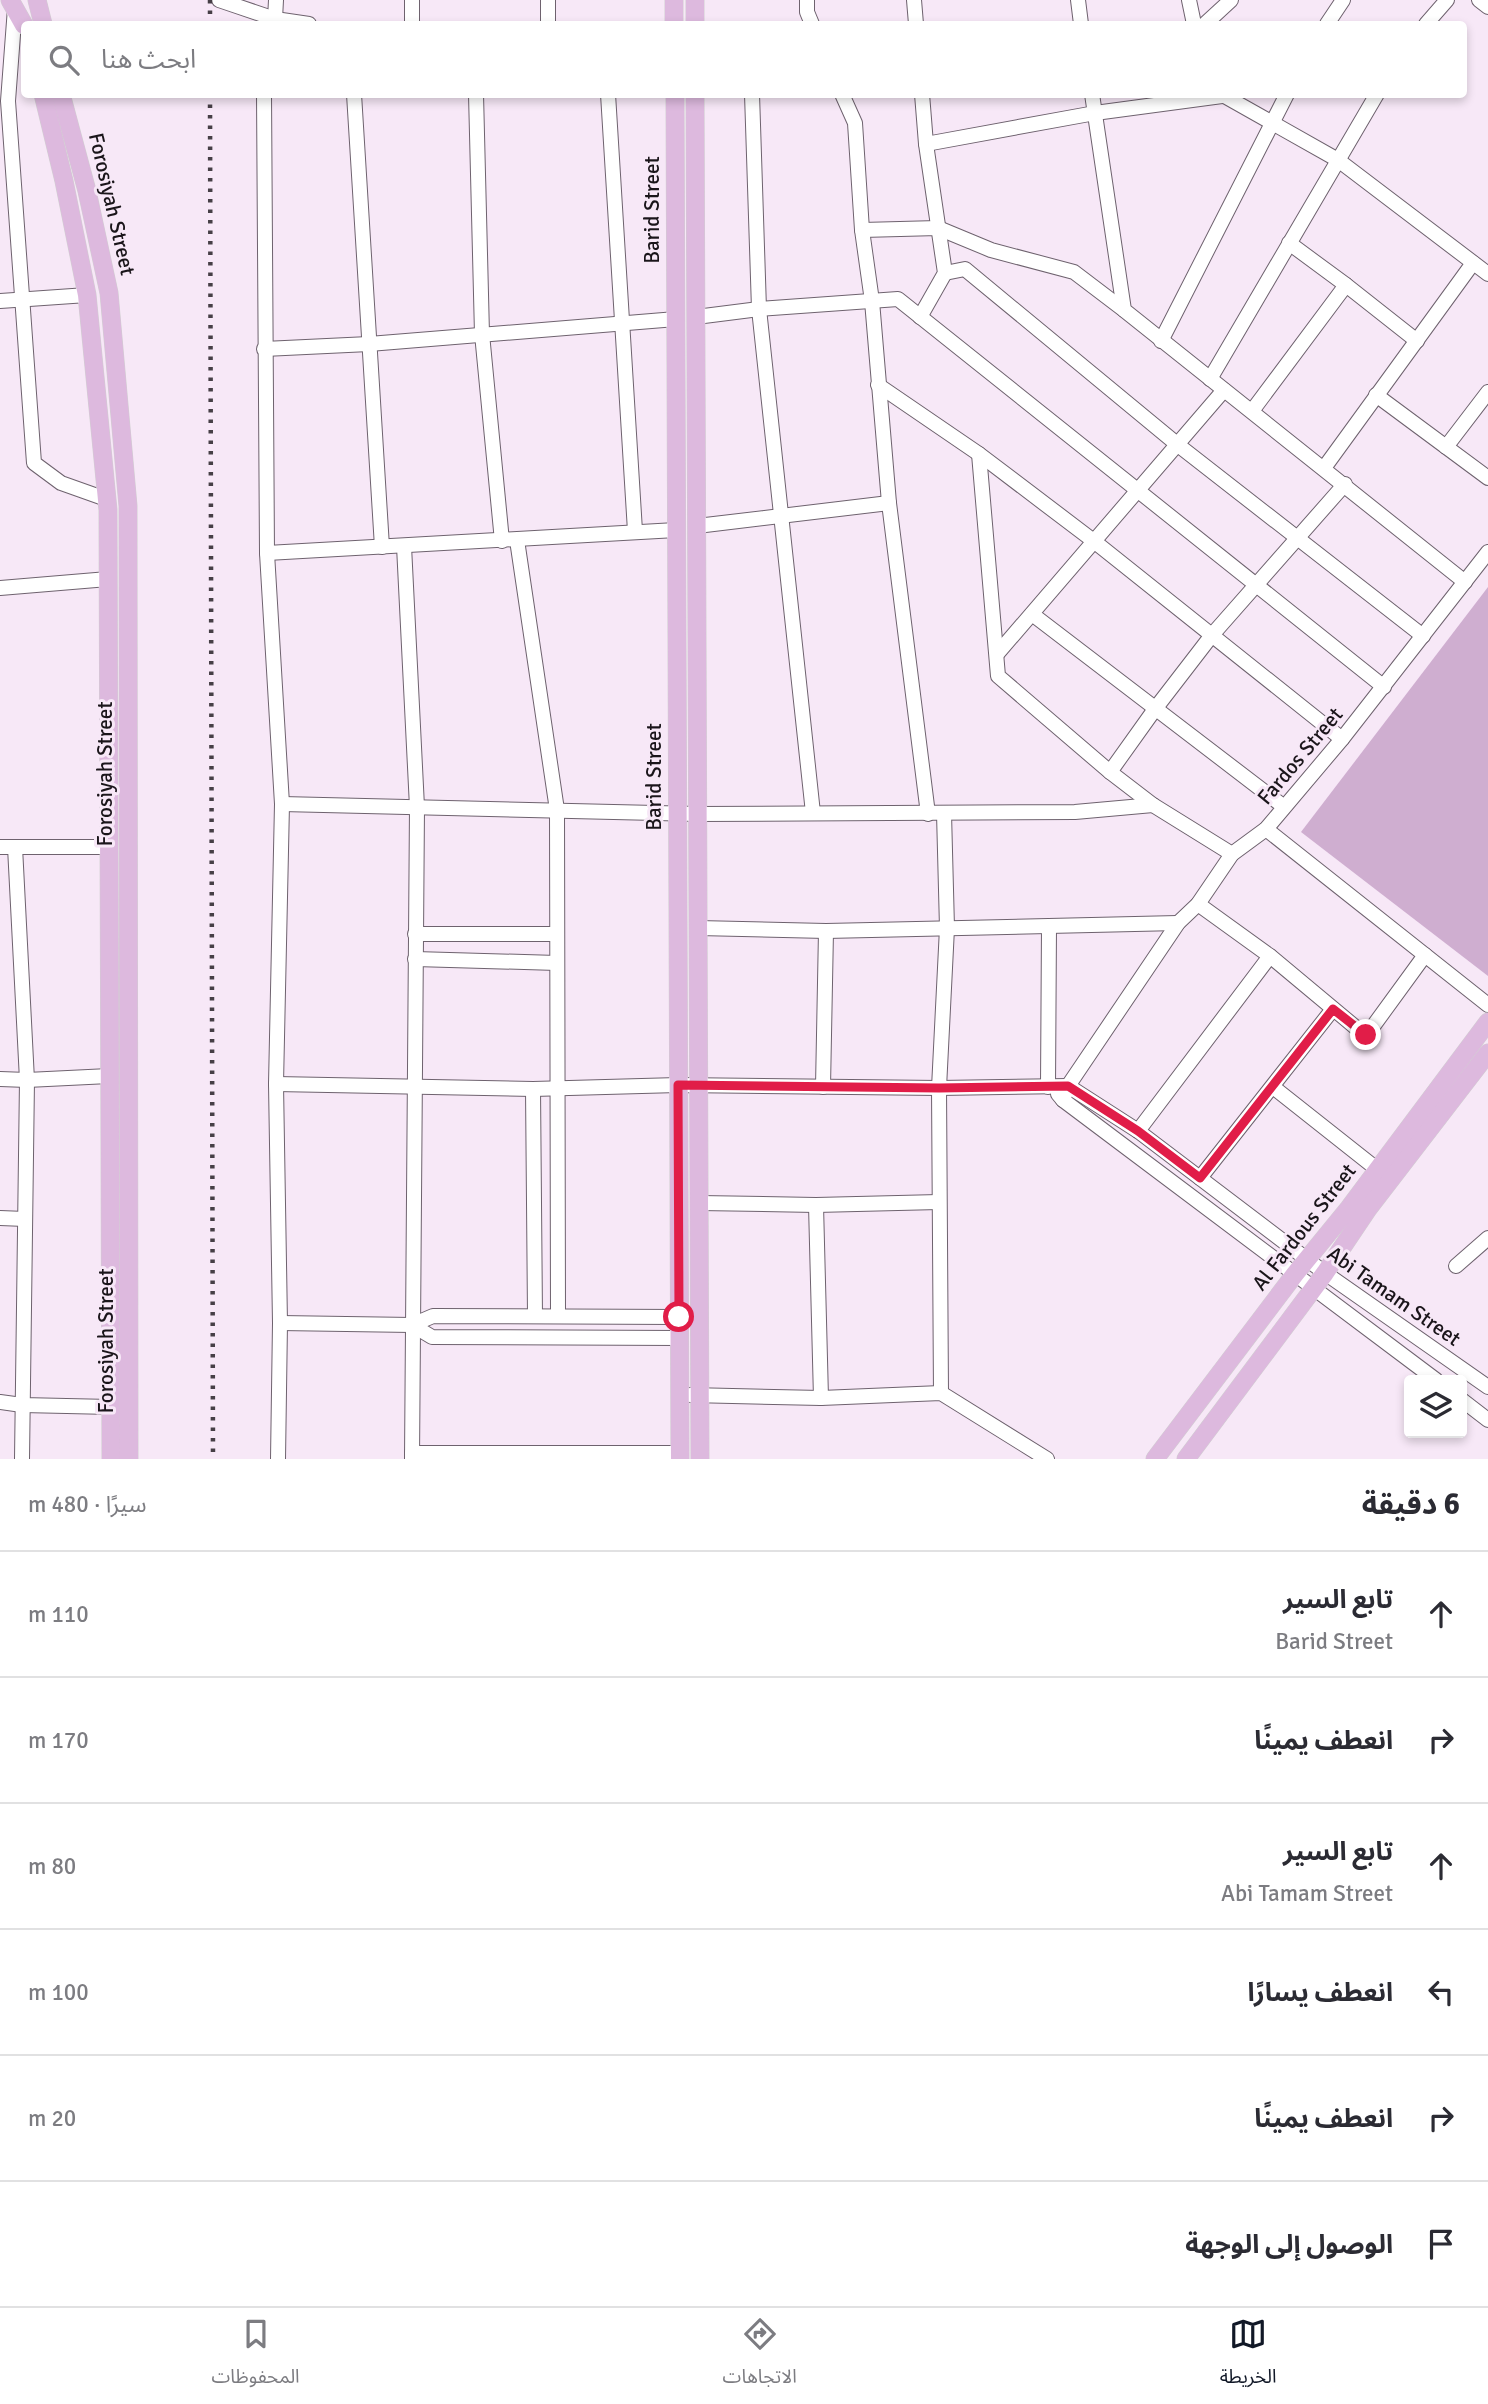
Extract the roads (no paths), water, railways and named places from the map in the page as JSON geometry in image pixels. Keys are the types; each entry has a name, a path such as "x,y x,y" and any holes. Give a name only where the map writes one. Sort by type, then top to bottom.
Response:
{"main road":[{"path":"37,0 42,21"},
{"path":"674,0 674,21"},
{"path":"695,0 695,21"},
{"path":"13,4 22,21"},
{"name":"Forosiyah Street","path":"44,98 88,295 106,499 111,1459"},
{"name":"Forosiyah Street","path":"62,98 87,191 109,293 128,506 129,1459"},
{"name":"Barid Street","path":"675,98 680,1456"},
{"name":"Barid Street","path":"695,98 700,1459"},
{"name":"Al Fardous Street","path":"1156,1459 1488,1022"},
{"name":"Al Fardous Street","path":"1186,1459 1325,1273 1367,1209 1488,1053"}],"street":[{"path":"219,0 271,21"},
{"path":"273,21 276,0"},
{"path":"412,0 412,21"},
{"path":"548,0 548,21"},
{"path":"807,0 807,12 811,21"},
{"path":"914,0 916,21"},
{"path":"1078,0 1082,21"},
{"path":"1189,0 1193,21"},
{"path":"1208,21 1231,0"},
{"path":"1329,21 1343,0"},
{"path":"1429,21 1447,0"},
{"path":"1479,0 1488,7"},
{"path":"13,4 8,101 34,463 61,483 106,499"},
{"path":"264,98 267,553 282,804 276,1084 280,1323 278,1459"},
{"path":"354,98 382,547"},
{"path":"477,98 482,334 509,540 558,810 558,1316"},
{"path":"608,98 635,531"},
{"path":"751,98 759,309 813,813"},
{"path":"844,98 855,123 862,230 872,301 889,503 928,814"},
{"path":"919,317 945,273 926,144 922,98"},
{"path":"1092,98 1124,310"},
{"path":"926,144 1094,113 1200,98"},
{"path":"1226,98 1338,160 1488,274"},
{"path":"1161,341 1285,98"},
{"path":"1210,379 1375,98"},
{"path":"862,230 938,228 991,250 1074,272 1345,484 1465,582"},
{"path":"1289,243 1416,341"},
{"path":"1324,468 1473,263"},
{"path":"945,273 965,269 1178,445 1423,636"},
{"path":"1252,411 1346,285"},
{"path":"0,301 88,295"},
{"path":"696,317 759,309 898,299 1384,687"},
{"path":"264,349 369,344 676,318"},
{"path":"878,385 979,454 1095,542 1342,739"},
{"path":"997,654 1224,390"},
{"path":"1446,447 1488,392"},
{"path":"1377,395 1488,478"},
{"path":"979,454 998,676 1110,772 1153,805 1232,854"},
{"path":"1110,772 1154,709 1212,635 1345,484"},
{"path":"697,526 889,503"},
{"path":"267,553 676,530"},
{"path":"404,546 416,807 412,1456 680,1456"},
{"name":"Fardos Street","path":"1488,552 1384,687 1266,829 1488,1005"},
{"path":"0,588 108,579"},
{"path":"1032,614 1283,806"},
{"path":"282,804 698,814 928,814 1075,811 1153,805"},
{"path":"941,1393 939,1088 947,928 944,813"},
{"path":"1057,1087 1178,923 1198,904 1232,854 1266,829"},
{"path":"22,1459 27,1080 7,847 109,847"},
{"path":"1198,904 1270,956 1366,1035 1425,955"},
{"path":"698,928 826,931 1178,923"},
{"path":"1049,927 1057,1087"},
{"path":"823,1087 826,931"},
{"path":"415,933 557,934"},
{"path":"1138,1131 1270,956"},
{"path":"415,959 557,963"},
{"path":"1200,1178 1333,1009"},
{"path":"0,1079 109,1076"},
{"path":"276,1084 533,1089 678,1085 1057,1087"},
{"name":"Abi Tamam Street","path":"1057,1087 1063,1100 1429,1375"},
{"name":"Abi Tamam Street","path":"1057,1087 1138,1131 1325,1273 1488,1387"},
{"path":"1273,1087 1378,1170"},
{"path":"533,1089 534,1316"},
{"path":"699,1203 816,1205 939,1202"},
{"path":"816,1205 821,1398"},
{"path":"0,1219 25,1219"},
{"path":"1456,1266 1488,1238"},
{"path":"280,1323 412,1325 433,1316 679,1317"},
{"path":"412,1325 432,1337 679,1338"},
{"path":"679,1397 700,1394 821,1398 941,1393 1047,1459"},
{"path":"0,1402 111,1407"},
{"path":"1467,1404 1488,1420"}],"railway":[{"path":"210,0 210,21"},
{"path":"210,98 213,1459"}]}
